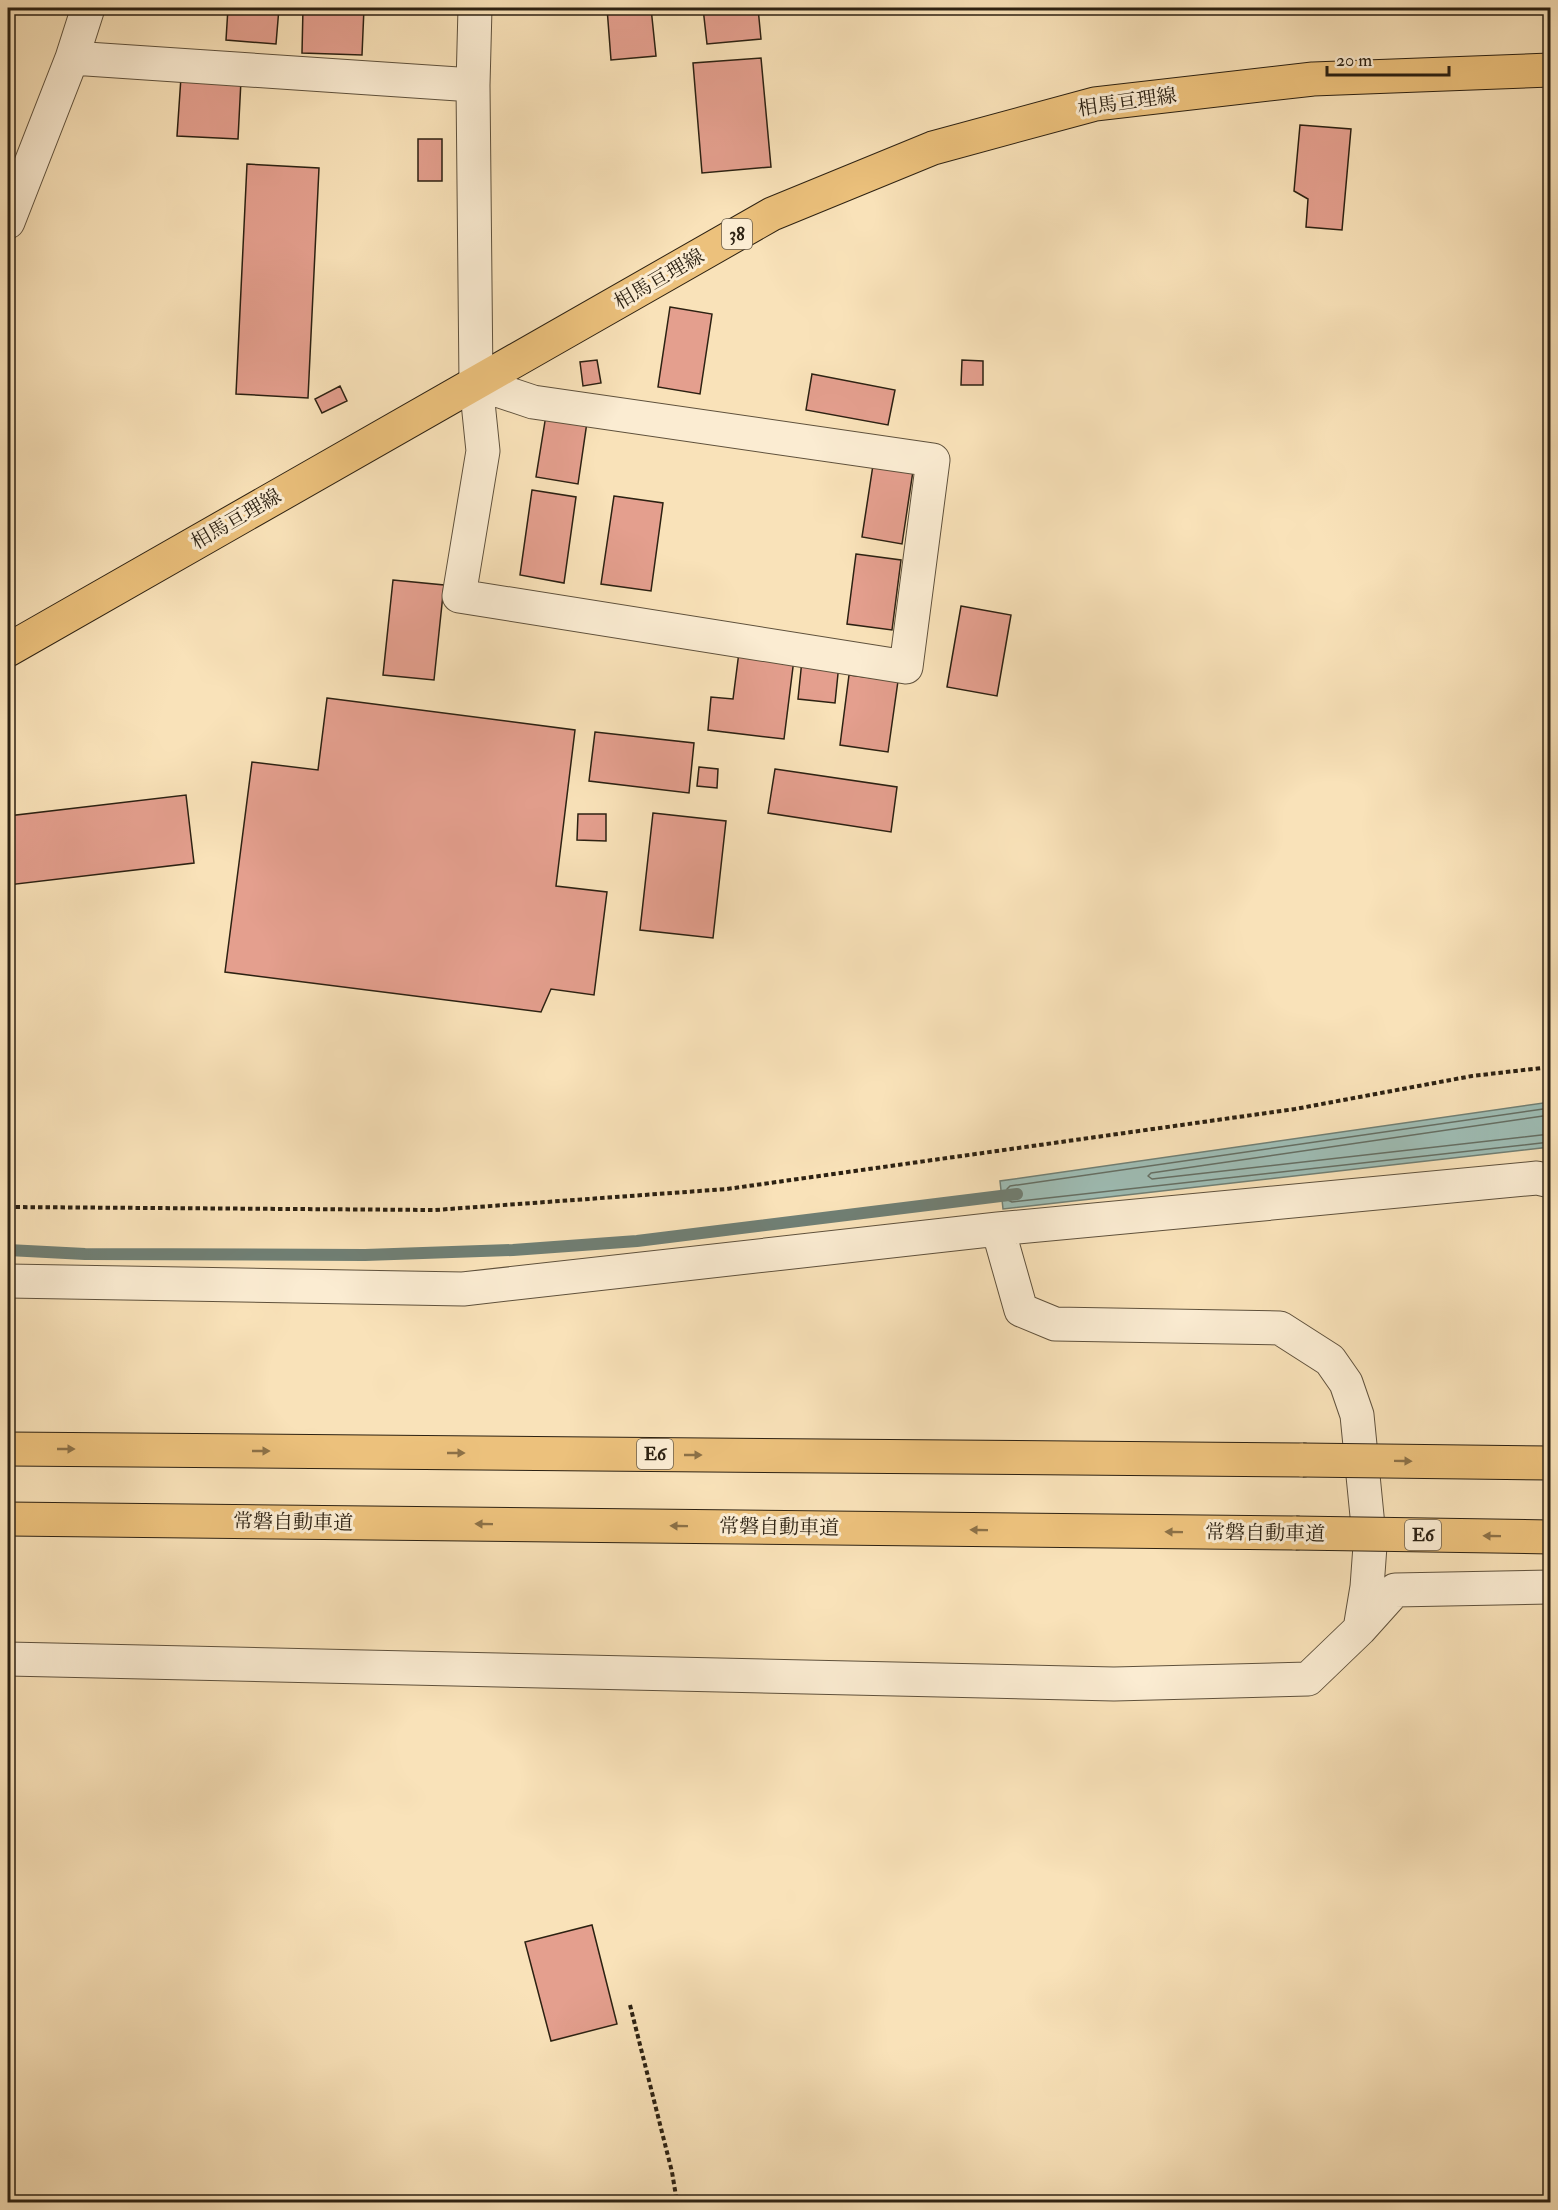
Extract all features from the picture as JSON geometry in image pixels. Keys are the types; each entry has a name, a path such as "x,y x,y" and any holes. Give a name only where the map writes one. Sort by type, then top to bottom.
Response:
{"main road":[{"name":"相馬亘理線","path":"8,650 772,214 933,148 1095,104 1313,79 1551,70"},
{"name":"E6","path":"8,1449 1551,1463"},
{"name":"常磐自動車道","path":"8,1519 1296,1533 1551,1538"}],"street":[{"path":"8,222 72,58 88,8"},
{"path":"475,8 473,85 476,383 483,451 459,596 906,668 933,460 533,402 476,383"},
{"path":"72,58 473,85"},
{"path":"8,1281 463,1289 998,1229 1537,1178 1551,1181"},
{"path":"998,1229 1021,1310 1055,1324 1280,1328 1330,1360 1346,1383 1357,1415 1370,1546 1367,1587 1360,1629"},
{"path":"8,1659 1114,1684 1308,1679 1360,1629 1395,1590 1551,1587"}],"path":[{"path":"8,1207 435,1210 727,1189 1295,1109 1472,1076 1551,1066"},
{"path":"630,2005 672,2172 677,2202"}],"water":[{"path":"1550,1102 1550,1147 1003,1209 1000,1181"}],"building":[{"path":"228,8 279,8 276,44 226,40"},
{"path":"303,8 364,8 362,55 302,53"},
{"path":"607,8 651,8 656,56 611,60"},
{"path":"703,8 758,8 761,39 707,44"},
{"path":"761,58 771,167 702,173 693,63"},
{"path":"181,77 241,80 238,139 177,136"},
{"path":"1300,125 1351,129 1342,230 1306,227 1308,199 1294,191"},
{"path":"418,139 442,139 442,181 418,181"},
{"path":"247,164 319,168 308,398 236,394"},
{"path":"670,307 712,314 700,394 658,387"},
{"path":"597,360 601,383 583,386 580,362"},
{"path":"962,360 983,361 983,385 961,385"},
{"path":"812,374 895,390 888,425 806,410"},
{"path":"340,386 347,401 322,413 315,399"},
{"path":"546,415 587,422 578,484 536,477"},
{"path":"873,465 913,471 902,544 862,537"},
{"path":"532,490 576,497 564,583 520,575"},
{"path":"614,496 663,503 651,591 601,584"},
{"path":"856,554 901,560 892,630 847,624"},
{"path":"393,580 444,585 434,680 383,675"},
{"path":"961,606 1011,615 997,696 947,687"},
{"path":"739,652 794,659 784,739 708,730 711,697 733,699"},
{"path":"802,660 839,664 835,703 798,699"},
{"path":"849,675 898,681 888,752 840,745"},
{"path":"327,698 575,730 556,886 607,892 594,995 551,989 541,1012 225,972 252,762 318,770"},
{"path":"595,732 694,743 689,793 589,781"},
{"path":"699,767 718,769 717,788 697,786"},
{"path":"775,769 897,787 891,832 768,813"},
{"path":"186,795 194,863 8,885 8,816"},
{"path":"653,813 726,821 713,938 640,930"},
{"path":"578,814 606,814 606,841 577,840"},
{"path":"592,1925 617,2024 551,2041 525,1942"}],"waterway":[{"path":"8,1250 85,1254 365,1255 513,1250 637,1241 1017,1194"}]}
